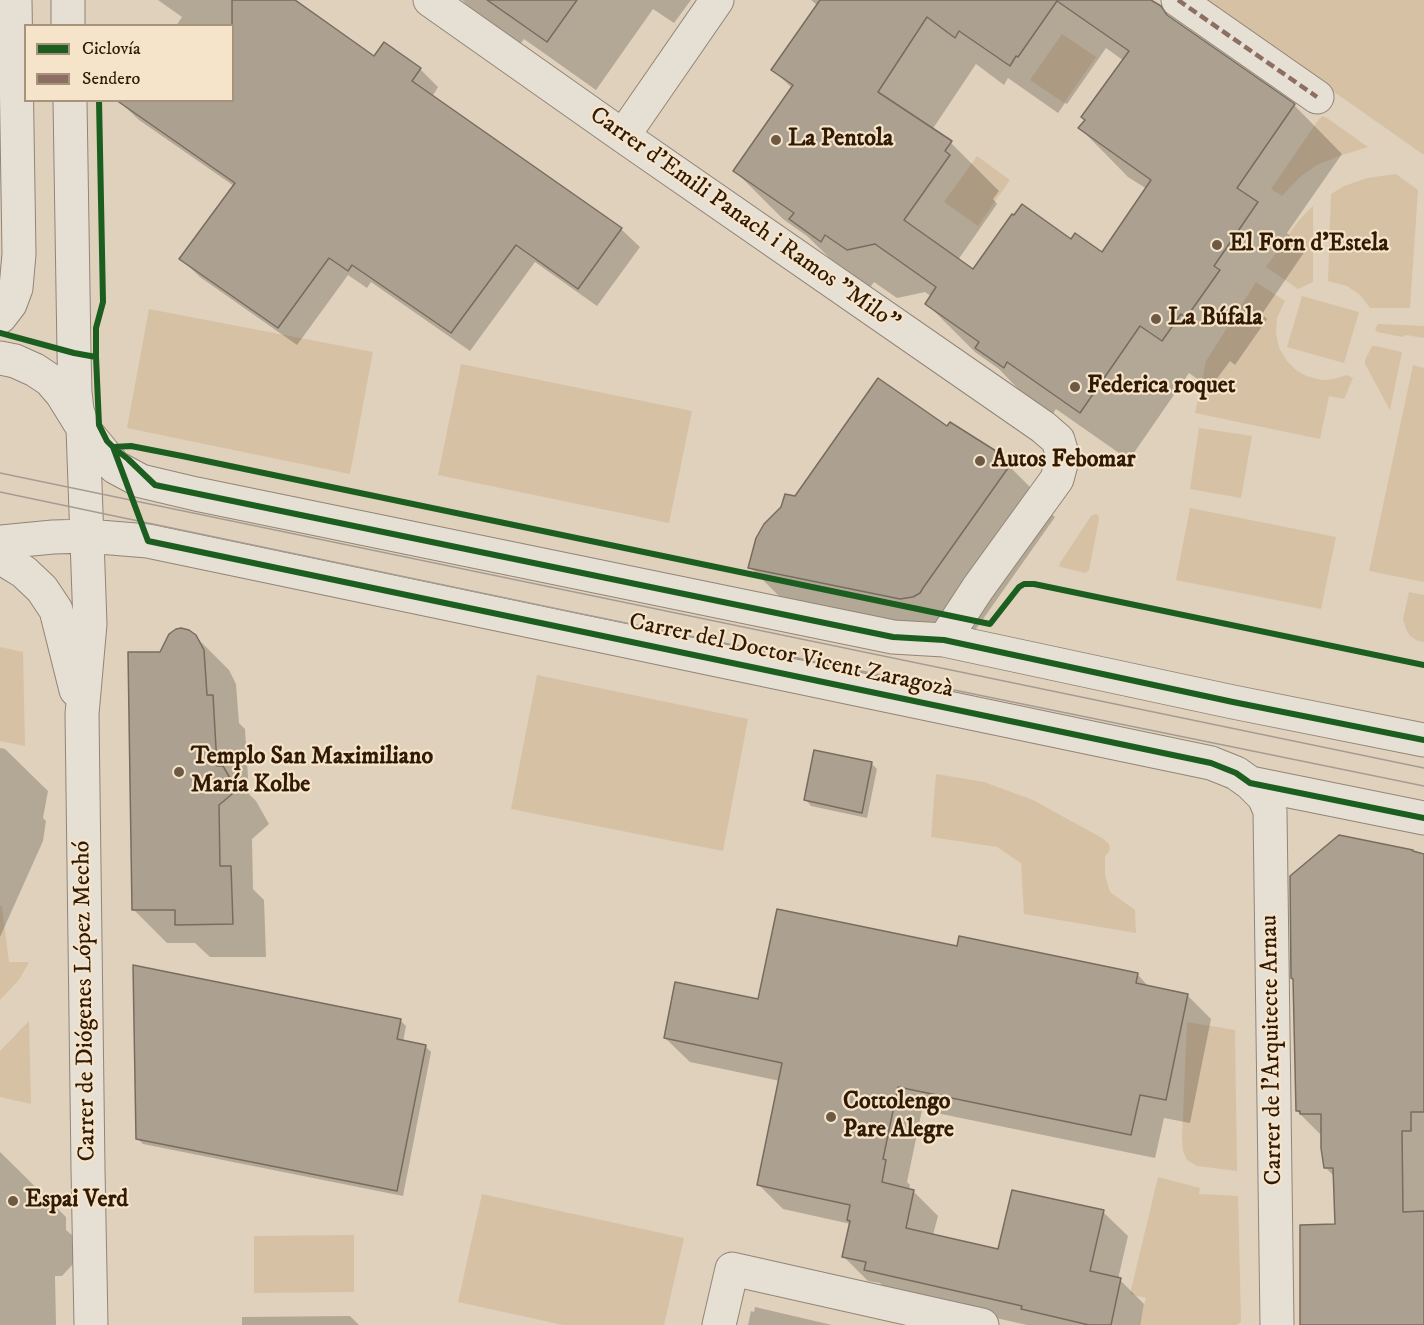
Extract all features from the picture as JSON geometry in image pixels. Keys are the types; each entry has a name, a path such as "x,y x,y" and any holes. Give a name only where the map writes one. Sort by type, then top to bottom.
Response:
{"street":[{"path":"0,317 10,303 16,288 19,254 15,0"},
{"path":"68,0 68,24"},
{"name":"Carrer d'Emili Panach i Ramos \"Milo\"","path":"430,0 1043,427 1058,440 1063,457 1057,479 978,588 944,640"},
{"path":"623,136 717,0"},
{"path":"1178,0 1317,97"},
{"path":"70,102 75,392 77,410 83,428"},
{"name":"Carrer del Doctor Vicent Zaragozà","path":"0,358 15,361 50,380 62,394 83,428 115,467 141,481 155,485 893,638 944,640 1424,740"},
{"name":"Carrer de Diógenes López Mechó","path":"83,428 90,624 82,714 91,1325"},
{"name":"Carrer del Doctor Vicent Zaragozà","path":"0,542 87,536 148,542 1211,763 1236,773 1250,783 1424,818"},
{"name":"Carrer de Diógenes López Mechó","path":"0,557 24,572 42,589 56,610 82,714"},
{"name":"Carrer de l'Arquitecte Arnau","path":"1250,783 1264,797 1270,811 1277,1325"},
{"path":"719,1325 732,1269 982,1325"}],"shaded area":[{"path":"1203,0 1424,0 1424,155 1337,94"},
{"path":"1062,34 1096,57 1064,103 1030,80"},
{"path":"1323,116 1368,147 1317,165 1300,177 1282,196 1271,189"},
{"path":"977,156 1010,180 978,226 944,202"},
{"path":"1396,174 1418,190 1410,308 1370,308 1360,295 1347,286 1328,281 1331,194 1344,186 1367,178"},
{"path":"1313,206 1313,282 1298,289 1266,267 1299,220"},
{"path":"1256,282 1285,301 1277,318 1276,332 1279,348 1296,370 1306,376 1322,380 1347,375 1353,378 1344,399 1329,396 1320,439 1195,413 1206,361"},
{"path":"1302,296 1359,312 1344,363 1287,347"},
{"path":"149,309 373,352 350,474 127,428"},
{"path":"1378,324 1424,326 1424,338 1377,332 1375,328"},
{"path":"1372,346 1402,352 1390,410 1365,364"},
{"path":"461,364 692,411 669,523 438,475"},
{"path":"1413,365 1424,368 1424,582 1369,571"},
{"path":"1199,428 1252,436 1241,498 1190,489"},
{"path":"1190,508 1336,537 1321,609 1176,580"},
{"path":"1095,514 1099,519 1089,570 1085,573 1059,566 1091,516"},
{"path":"1409,592 1424,595 1424,642 1410,636 1403,619"},
{"path":"0,647 23,652 25,746 0,741"},
{"path":"537,675 748,719 723,851 511,809"},
{"path":"936,774 984,782 1033,800 1102,838 1109,844 1110,850 1105,857 1105,875 1110,892 1135,910 1136,933 1024,914 1021,863 997,847 931,837"},
{"path":"0,906 2,906 9,962 29,962 19,980 0,1000"},
{"path":"29,1021 31,1104 0,1097 0,1051"},
{"path":"1187,1022 1235,1030 1237,1171 1197,1166 1187,1160 1183,1151"},
{"path":"1158,1177 1200,1188 1199,1194 1238,1196 1241,1322 1237,1325 1139,1325 1146,1298 1130,1294"},
{"path":"482,1194 684,1238 664,1325 563,1325 458,1302"},
{"path":"354,1235 354,1292 254,1293 254,1236"}],"building":[{"path":"232,0 295,0 374,56 384,42 421,68 412,81 622,228 578,289 516,245 451,333 352,265 348,271 329,258 278,328 179,259 235,183 119,102 234,102 234,24 232,24"},
{"path":"487,0 577,0 547,42"},
{"path":"820,0 1151,0 1161,6 1167,15 1295,104 1237,188 1258,202 1214,266 1220,270 1186,318 1181,314 1162,341 1140,326 1080,413 1007,362 1004,368 975,348 979,342 925,304 936,287 875,244 847,250 825,235 821,242 789,219 794,213 733,171 793,85 771,70","holes":["1057,1 1129,51 1081,117 1085,120 1078,128 1151,180 1102,252 1075,233 1071,239 1022,204 1014,215 1012,214 973,269 904,220 950,155 945,151 952,141 878,92 927,17 955,38 959,31 1010,66"]},
{"path":"878,378 947,426 950,422 996,451 1005,460 1002,465 1008,468 920,593 913,597 900,599 748,568 756,538 764,524 781,507 785,494 795,496"},
{"name":"Templo San Maximiliano María Kolbe","path":"181,628 196,635 204,650 207,695 213,695 217,766 223,766 237,790 219,805 220,866 231,866 233,924 175,925 175,910 132,910 128,652 160,652 169,634"},
{"path":"814,750 872,762 862,813 804,800"},
{"path":"1339,835 1424,854 1424,1112 1411,1112 1411,1131 1402,1131 1403,1212 1424,1211 1424,1325 1300,1325 1300,1225 1335,1224 1333,1168 1324,1168 1321,1148 1321,1114 1300,1114 1300,1111 1296,1111 1290,876"},
{"name":"Cottolengo Pare Alegre","path":"777,909 957,946 959,936 1138,973 1136,983 1188,994 1166,1100 1140,1095 1131,1135 898,1087 883,1159 886,1160 882,1182 914,1190 906,1228 998,1249 1012,1190 1104,1210 1090,1271 1121,1278 1111,1325 1089,1325 1021,1309 1022,1306 864,1270 866,1262 842,1257 850,1221 847,1220 850,1205 757,1185 782,1063 664,1038 675,982 758,999"},
{"path":"133,965 401,1019 397,1039 426,1045 397,1191 136,1139"}],"tram line":[{"path":"0,473 1424,768"},
{"path":"0,492 577,613 1424,786"}],"marked path":[{"path":"1178,0 1317,97"}],"cycle path":[{"path":"96,357 96,328 103,302 99,102"},
{"path":"0,333 96,357 99,425 107,441 113,447 131,446 182,456 990,624 1019,587 1024,584 1034,584 1424,665"},
{"path":"113,447 148,541 1211,763 1236,773 1250,783 1424,818"},
{"path":"114,448 155,485 893,637 944,640 1424,740"}],"place":[{"name":"La Pentola","path":"776,140"},
{"name":"El Forn d'Estela","path":"1217,245"},
{"name":"La Búfala","path":"1156,319"},
{"name":"Federica roquet","path":"1075,387"},
{"name":"Autos Febomar","path":"980,461"},
{"name":"Templo San Maximiliano María Kolbe","path":"179,772"},
{"name":"Cottolengo Pare Alegre","path":"831,1117"},
{"name":"Espai Verd","path":"13,1201"}]}
